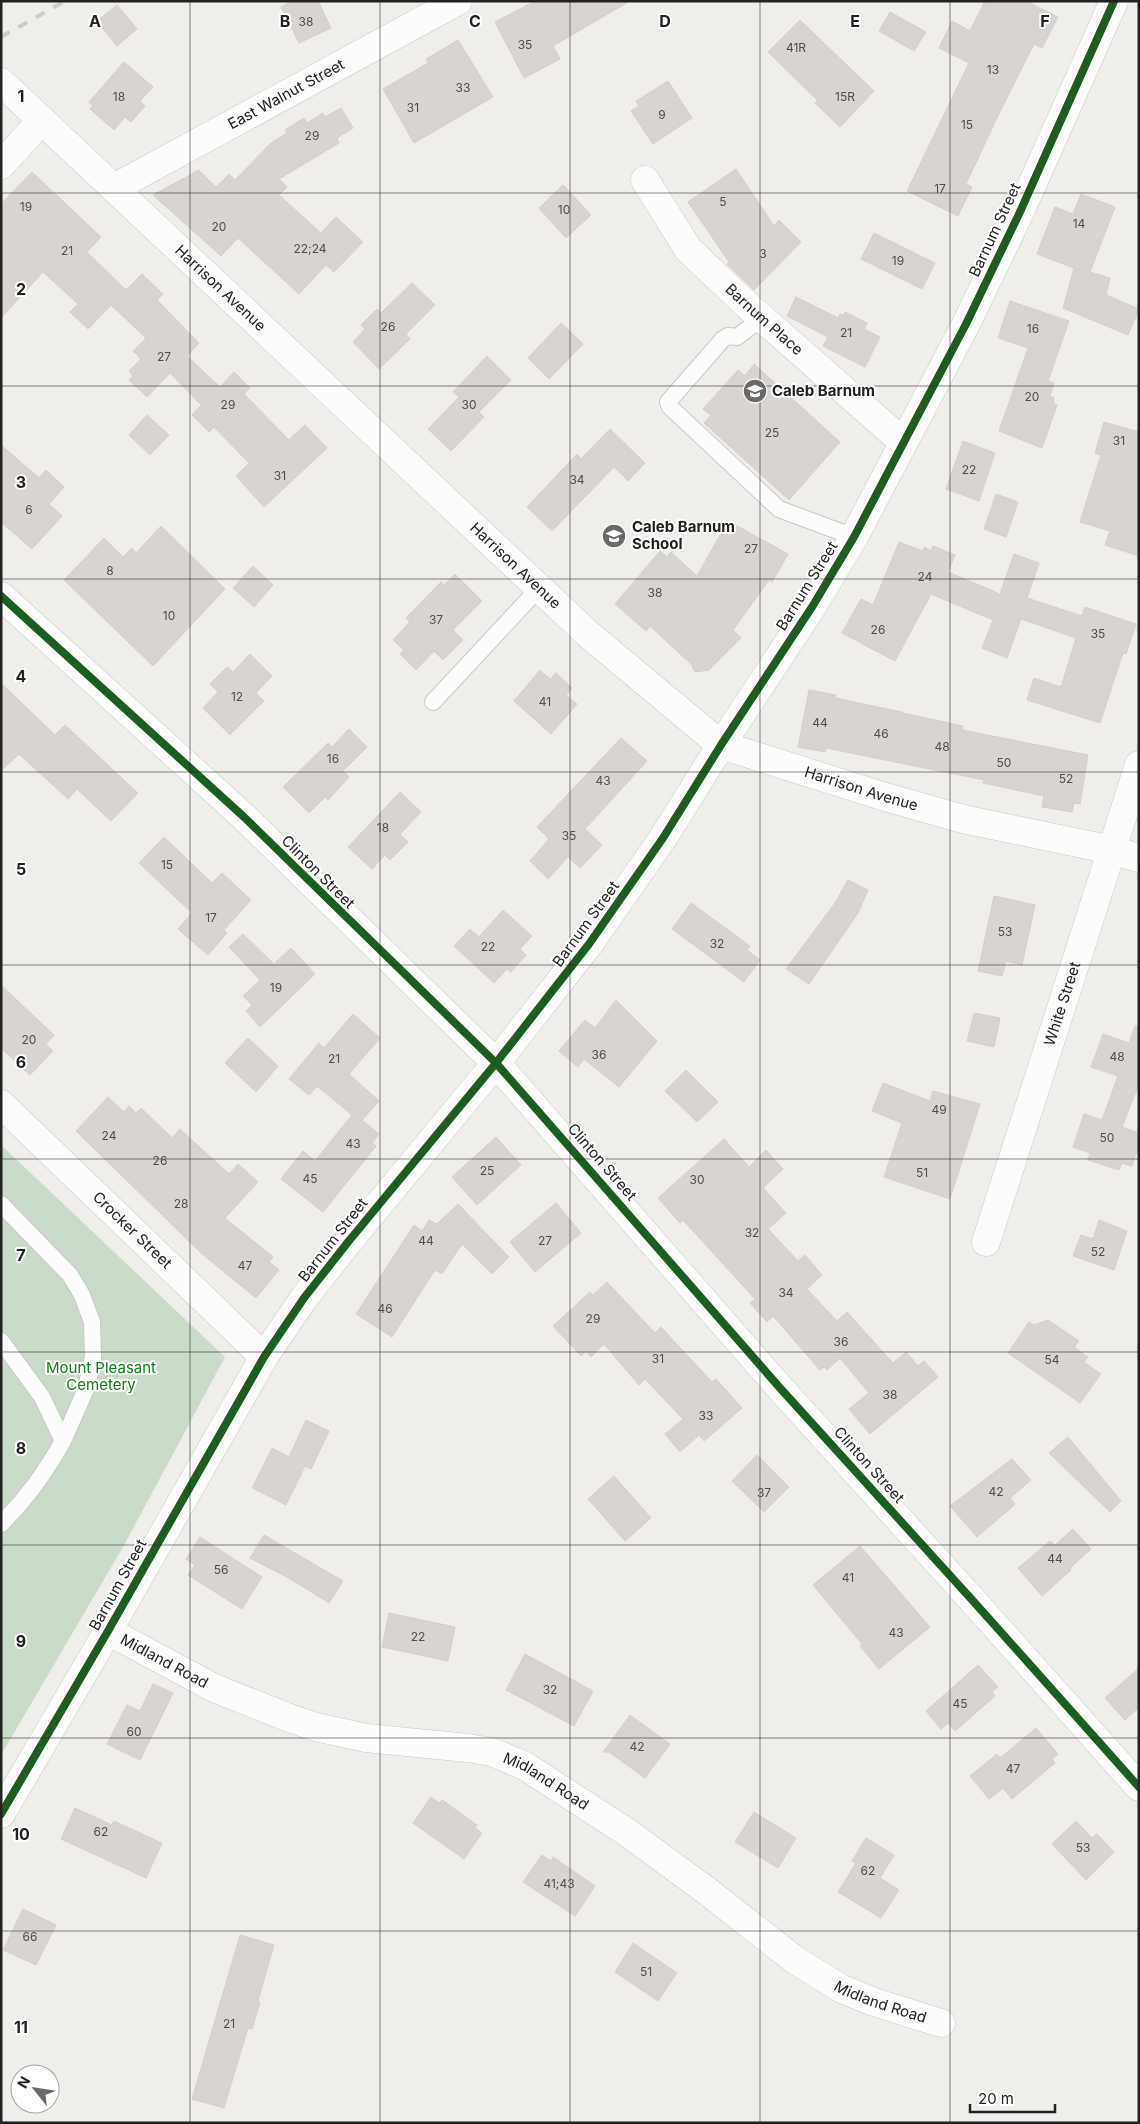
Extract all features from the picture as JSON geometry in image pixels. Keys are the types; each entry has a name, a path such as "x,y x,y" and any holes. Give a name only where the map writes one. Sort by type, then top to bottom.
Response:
{"street":[{"name":"East Walnut Street","path":"114,188 458,1"},
{"name":"Barnum Street","path":"1,1814 264,1357 304,1298 348,1242 496,1063 589,944 663,838 721,745 812,607 854,537 996,264 1114,1"},
{"name":"Harrison Avenue","path":"1,82 588,634 721,745 882,796 963,819 1112,850 1139,858"},
{"path":"1,165 42,120"},
{"name":"Barnum Place","path":"645,180 688,249 762,318 903,442"},
{"name":"Clinton Street","path":"1,596 244,817 496,1063 780,1388 1139,1787"},
{"name":"White Street","path":"986,1242 1139,765"},
{"name":"Crocker Street","path":"1,1104 264,1357"},
{"name":"Midland Road","path":"108,1631 214,1688 292,1719 324,1729 366,1738 492,1752 525,1766 636,1838 795,1960 842,1989 874,2002 941,2023"}],"lane":[{"path":"762,318 737,337 728,336 723,339 668,402 670,407 780,508 854,537"},
{"path":"433,702 540,587"},
{"path":"1,1204 70,1275 82,1295 92,1322 93,1357 86,1389 63,1441 46,1471 25,1500 1,1524"},
{"path":"1,1341 42,1397 63,1441"}],"green space":[{"name":"Mount Pleasant Cemetery","path":"1,1145 225,1357 123,1547 1,1755"}],"building":[{"path":"293,1 318,1 331,28 299,43 281,7"},
{"path":"535,1 630,1 553,46 560,59 524,78 495,22"},
{"path":"985,1 1026,1 1058,17 1042,48 1034,44 966,184 972,187 958,216 907,191 969,63 939,48 952,21 970,31"},
{"path":"117,5 137,29 117,46 97,21"},
{"path":"890,12 926,32 914,51 879,31"},
{"path":"800,20 874,91 840,127 815,103 818,101 768,52"},
{"path":"458,40 493,97 414,143 383,89 428,63 426,59"},
{"path":"124,62 153,87 140,101 145,106 131,122 125,117 114,130 90,109 93,106 89,102"},
{"path":"668,81 692,118 653,144 631,111 639,106 636,101"},
{"path":"341,108 353,128 337,138 339,143 279,179 287,187 279,195 321,233 336,217 363,242 334,272 326,265 299,294 238,238 221,256 153,195 199,170 216,187 229,174 235,180 271,143 287,133 285,130 304,118 307,123 323,113 325,117"},
{"path":"736,169 774,226 779,220 801,242 754,290 727,264 729,262 688,202"},
{"path":"32,172 101,237 87,252 126,290 142,274 163,294 157,300 199,343 187,356 220,387 234,372 250,388 244,394 289,440 305,425 327,448 264,507 236,476 249,463 214,427 209,432 192,415 201,405 170,373 147,397 129,380 133,376 129,371 141,359 133,351 146,338 111,305 88,329 70,312 78,304 43,272 1,318 1,204"},
{"path":"563,185 591,215 566,238 539,208"},
{"path":"1081,194 1115,207 1090,272 1110,278 1106,295 1139,309 1128,335 1063,308 1074,268 1037,254 1055,207 1073,214"},
{"path":"874,233 935,263 922,289 861,259"},
{"path":"412,283 435,305 406,334 410,339 379,369 353,342 365,329 361,325 377,309 381,313"},
{"path":"796,297 838,318 840,314 844,315 845,312 867,323 864,329 880,337 865,367 823,346 828,337 787,316"},
{"path":"1010,301 1069,321 1048,381 1054,383 1050,396 1054,398 1053,403 1057,405 1042,448 999,431 1028,348 998,338"},
{"path":"561,323 583,344 549,379 528,358"},
{"path":"487,356 511,380 479,412 484,417 451,451 428,429 459,397 453,392"},
{"path":"754,364 840,442 789,500 704,423 711,415 703,409 738,370 745,376"},
{"path":"147,415 169,435 150,455 129,435"},
{"path":"1104,422 1139,432 1139,556 1105,545 1110,531 1080,522 1101,455 1095,453"},
{"path":"610,429 645,463 628,481 614,467 552,531 527,507 577,454 581,459"},
{"path":"963,441 995,453 979,501 946,489"},
{"path":"1,445 39,478 46,470 64,487 49,504 62,516 32,549 1,522"},
{"path":"996,494 1018,502 1006,537 984,529"},
{"path":"728,521 788,554 772,582 769,580 733,630 741,638 709,670 695,672 691,664 650,626 646,631 615,604 660,551 667,557 671,552 697,576"},
{"path":"161,526 225,589 153,666 64,580 104,538 123,557 132,548 136,553"},
{"path":"899,542 923,551 924,547 931,551 933,546 955,555 948,572 1000,594 1014,554 1039,563 1027,598 1082,616 1085,607 1136,624 1126,654 1123,653 1100,723 1027,700 1034,678 1061,687 1076,638 1021,619 1007,658 982,648 993,620 931,594 895,661 842,633 861,599 873,605"},
{"path":"253,566 273,585 254,607 233,588"},
{"path":"455,574 482,601 453,630 463,640 443,660 434,651 416,670 400,654 404,650 393,640 410,622 406,618 441,582 444,585"},
{"path":"250,654 272,676 256,693 264,701 230,735 203,708 218,692 210,684 227,667 233,672"},
{"path":"540,670 550,679 556,673 572,688 566,695 577,704 551,734 514,701"},
{"path":"1,683 55,735 65,725 138,793 111,821 77,789 68,799 19,754 1,771"},
{"path":"809,690 836,695 835,698 963,726 962,730 1088,755 1080,804 1074,803 1072,812 1042,807 1044,796 983,783 984,780 826,748 825,752 798,747"},
{"path":"349,729 367,747 343,771 349,777 328,800 325,797 309,813 283,787 328,743 332,747"},
{"path":"621,738 647,761 585,829 602,845 580,868 568,857 548,879 530,861 549,839 537,827"},
{"path":"400,792 421,812 400,834 408,842 390,860 385,855 372,869 348,847"},
{"path":"164,837 212,883 222,873 251,900 224,930 227,933 208,955 178,929 192,913 139,863"},
{"path":"848,880 868,890 858,913 809,984 786,969 835,903"},
{"path":"994,896 1035,905 1022,965 1006,961 1002,976 978,971"},
{"path":"691,903 750,946 747,950 760,960 744,982 672,929"},
{"path":"503,910 532,936 520,949 526,955 511,972 507,969 494,983 454,946 470,929 479,937"},
{"path":"243,934 274,964 291,948 315,974 260,1027 246,1011 252,1005 243,996 260,980 229,947"},
{"path":"1,985 54,1035 46,1044 53,1051 30,1075 1,1048"},
{"path":"616,1000 657,1041 619,1087 584,1059 578,1067 559,1051 585,1020 595,1028"},
{"path":"974,1013 1000,1018 994,1047 967,1041"},
{"path":"353,1014 380,1038 349,1074 379,1101 362,1120 379,1134 372,1143 376,1146 323,1212 281,1179 303,1151 315,1161 352,1115 317,1086 309,1095 289,1079 319,1043 324,1048"},
{"path":"1135,1026 1139,1026 1139,1084 1122,1127 1139,1133 1139,1144 1132,1166 1122,1163 1119,1170 1088,1160 1090,1153 1073,1147 1084,1114 1102,1120 1118,1076 1091,1067 1103,1034 1129,1043"},
{"path":"248,1038 278,1066 256,1092 225,1063"},
{"path":"686,1070 718,1102 697,1122 665,1091"},
{"path":"883,1083 930,1101 933,1091 980,1104 950,1199 884,1177 902,1123 872,1111"},
{"path":"108,1097 124,1112 129,1106 136,1113 141,1108 172,1138 180,1129 229,1174 238,1164 258,1182 225,1218 273,1257 269,1262 279,1270 256,1298 201,1253 76,1131"},
{"path":"496,1137 521,1165 477,1205 452,1177"},
{"path":"724,1139 749,1167 766,1150 783,1169 763,1188 786,1213 768,1229 798,1261 805,1255 822,1275 807,1289 837,1321 847,1312 893,1363 906,1352 918,1366 924,1361 938,1377 870,1434 849,1409 869,1393 840,1358 827,1370 824,1367 820,1370 773,1316 767,1322 750,1303 755,1299 683,1220 680,1223 658,1198"},
{"path":"556,1203 581,1233 535,1272 510,1242"},
{"path":"458,1204 509,1257 492,1274 462,1244 442,1274 435,1270 392,1337 356,1314 414,1225 422,1231 429,1220 437,1224"},
{"path":"1099,1220 1127,1231 1114,1270 1073,1256 1081,1235 1093,1239"},
{"path":"607,1282 655,1333 661,1327 712,1382 716,1379 742,1408 704,1441 699,1435 680,1452 665,1434 683,1419 645,1379 639,1385 604,1344 591,1357 586,1351 581,1356 553,1326 590,1292 593,1295"},
{"path":"1048,1320 1079,1341 1074,1347 1088,1357 1084,1362 1101,1374 1080,1403 1008,1353 1029,1322 1034,1325"},
{"path":"306,1420 329,1431 311,1469 305,1466 286,1505 252,1488 272,1448 289,1457"},
{"path":"1068,1437 1121,1501 1110,1512 1049,1453"},
{"path":"757,1455 789,1487 764,1512 732,1481"},
{"path":"1012,1459 1031,1480 1010,1498 1015,1504 977,1537 950,1506"},
{"path":"614,1476 651,1518 625,1541 588,1499"},
{"path":"1073,1529 1091,1549 1042,1596 1018,1568 1050,1541 1055,1545"},
{"path":"264,1535 343,1581 329,1603 292,1580 250,1558"},
{"path":"200,1537 262,1577 242,1609 188,1575 195,1565 186,1559"},
{"path":"860,1546 930,1627 879,1669 860,1646 862,1644 813,1585"},
{"path":"389,1613 455,1627 448,1661 382,1647"},
{"path":"525,1654 593,1691 574,1726 506,1690"},
{"path":"978,1665 998,1687 992,1692 995,1696 955,1731 948,1723 941,1729 926,1711"},
{"path":"1139,1668 1139,1707 1125,1720 1105,1698"},
{"path":"153,1684 173,1693 140,1760 107,1744 127,1705 140,1711"},
{"path":"630,1715 670,1744 645,1778 609,1752 603,1752"},
{"path":"1036,1728 1058,1754 1052,1759 1055,1763 1012,1799 1003,1788 989,1799 970,1776 997,1754 1000,1758"},
{"path":"431,1797 439,1803 442,1800 477,1825 475,1828 482,1833 464,1859 413,1823"},
{"path":"75,1808 112,1825 114,1821 162,1843 146,1878 61,1839"},
{"path":"754,1812 796,1838 778,1868 735,1842"},
{"path":"1076,1821 1092,1838 1097,1834 1114,1852 1086,1880 1052,1844"},
{"path":"866,1838 894,1855 880,1878 899,1890 881,1918 838,1892 856,1863 852,1861"},
{"path":"542,1855 551,1861 553,1857 595,1886 575,1916 523,1882"},
{"path":"23,1909 56,1925 36,1965 3,1950"},
{"path":"240,1935 274,1945 252,2029 248,2028 224,2108 192,2099"},
{"path":"633,1943 677,1973 658,2001 615,1972"}],"railway":[{"path":"1,37 65,1"}],"cycle path":[{"path":"1,1814 264,1357 304,1298 348,1242 496,1063 589,944 663,838 721,745 812,607 854,537 966,324 1019,214 1114,1"},
{"path":"1,596 244,817 496,1063 780,1388 1139,1787"}],"place":[{"name":"Caleb Barnum","path":"755,391"},
{"name":"Caleb Barnum School","path":"614,536"}]}
